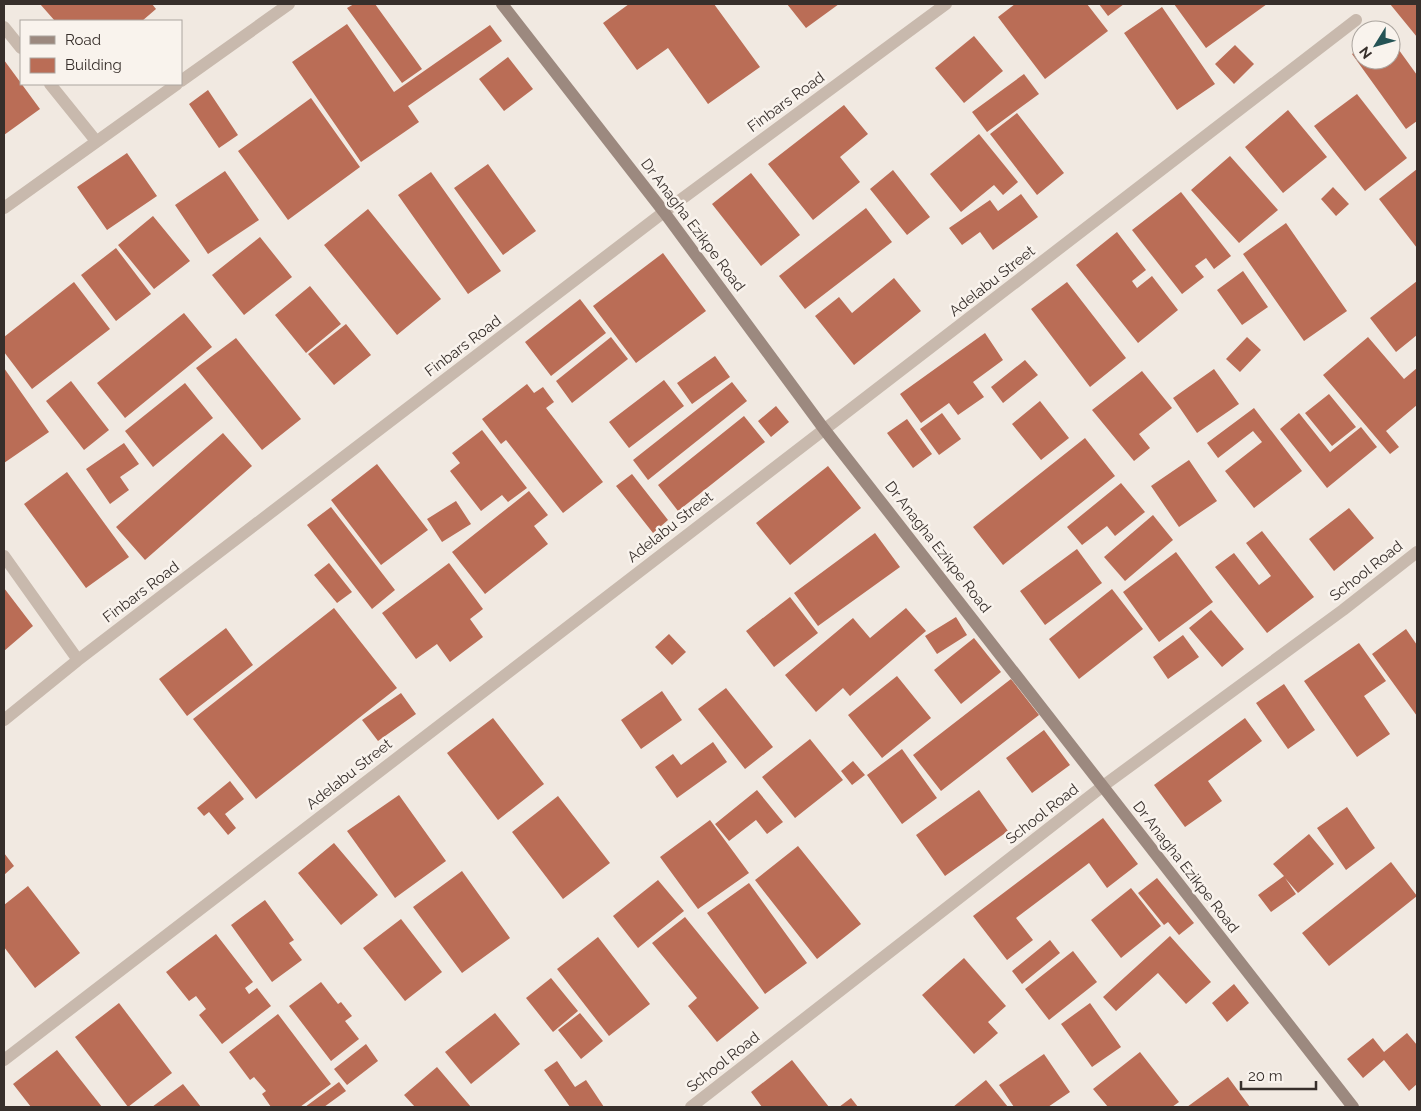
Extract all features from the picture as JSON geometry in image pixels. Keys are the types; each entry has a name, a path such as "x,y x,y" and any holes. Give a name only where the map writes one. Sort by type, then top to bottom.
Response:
{"street":[{"path":"182,80 289,4"},
{"name":"Dr Anagha Ezikpe Road","path":"502,4 664,212 824,428 1352,1107"},
{"name":"Finbars Road","path":"4,720 78,660 664,212 946,4"},
{"name":"Adelabu Street","path":"4,1060 824,428 974,316 1351,24"},
{"path":"4,27 20,47"},
{"path":"51,85 96,141"},
{"path":"4,208 176,85"},
{"name":"School Road","path":"692,1107 1103,786 1343,610 1417,552"},
{"path":"4,556 78,660"}],"building":[{"path":"40,4 152,4 156,9 143,20 54,20"},
{"path":"354,4 375,4 422,69 402,83 347,8"},
{"path":"629,4 714,4 760,67 708,104 668,48 637,70 603,23"},
{"path":"787,4 839,4 806,28"},
{"path":"1015,4 1087,4 1108,31 1045,79 998,17"},
{"path":"1099,4 1124,4 1108,16"},
{"path":"1174,4 1267,4 1206,48"},
{"path":"1390,4 1417,4 1417,37"},
{"path":"1162,7 1215,84 1177,110 1124,33"},
{"path":"347,24 394,92 490,25 502,41 408,106 419,122 361,162 292,62"},
{"path":"974,36 1003,71 964,103 935,68"},
{"path":"1235,45 1254,64 1234,84 1215,64"},
{"path":"1401,53 1417,75 1417,121 1406,129 1364,70 1401,70"},
{"path":"508,57 533,89 504,111 479,79"},
{"path":"4,60 20,82 20,85 22,85 40,109 4,135"},
{"path":"1024,74 1039,94 987,132 972,112"},
{"path":"208,90 238,135 219,148 189,104"},
{"path":"1357,94 1407,158 1365,191 1314,126"},
{"path":"311,98 360,167 288,220 238,151"},
{"path":"844,105 868,134 840,157 860,182 813,220 768,164"},
{"path":"1288,110 1327,157 1283,193 1245,147"},
{"path":"1017,113 1064,173 1037,195 990,134"},
{"path":"979,134 1018,182 1003,195 994,185 961,212 930,174"},
{"path":"127,153 157,196 107,230 77,187"},
{"path":"1230,156 1278,210 1239,243 1191,190"},
{"path":"488,164 536,231 503,255 454,188"},
{"path":"1417,169 1417,248 1379,199"},
{"path":"893,170 930,217 907,235 870,189"},
{"path":"225,171 259,220 208,254 175,205"},
{"path":"431,172 501,271 468,294 398,195"},
{"path":"751,173 800,235 761,266 712,204"},
{"path":"1333,187 1349,204 1336,216 1321,199"},
{"path":"1181,192 1231,256 1214,269 1206,258 1195,266 1204,277 1182,294 1132,230"},
{"path":"1021,194 1038,217 993,250 980,232 962,245 949,228 990,200 998,211"},
{"path":"866,208 892,242 805,309 779,276"},
{"path":"368,209 441,299 397,335 324,245"},
{"path":"153,216 190,261 154,289 118,245"},
{"path":"1286,223 1347,311 1304,341 1243,254"},
{"path":"1117,232 1146,270 1132,281 1137,288 1152,276 1178,310 1138,343 1076,265"},
{"path":"260,237 292,277 244,315 212,275"},
{"path":"116,248 151,294 116,321 81,275"},
{"path":"663,253 706,311 636,363 593,306"},
{"path":"1243,271 1268,307 1242,325 1217,290"},
{"path":"894,278 921,311 854,365 815,316 839,297 852,313"},
{"path":"1417,281 1417,335 1396,352 1370,318"},
{"path":"74,282 110,329 32,389 4,352 4,337"},
{"path":"1067,282 1126,358 1090,387 1031,309"},
{"path":"310,286 341,324 306,353 275,315"},
{"path":"580,299 606,333 551,376 525,342"},
{"path":"184,313 212,347 125,418 97,383"},
{"path":"346,324 371,355 334,385 308,354"},
{"path":"985,333 1003,360 973,382 984,397 958,415 949,403 921,423 900,394"},
{"path":"611,337 628,359 572,403 556,381"},
{"path":"1247,337 1261,350 1240,372 1226,359"},
{"path":"1368,337 1404,379 1417,368 1417,405 1386,431 1399,447 1390,454 1323,375"},
{"path":"236,338 301,419 262,450 196,368"},
{"path":"715,356 730,377 692,404 677,383"},
{"path":"1025,360 1038,375 1003,403 991,387"},
{"path":"4,368 49,432 4,463"},
{"path":"1214,369 1239,404 1197,433 1173,398"},
{"path":"1142,371 1172,408 1139,434 1150,448 1134,461 1092,410"},
{"path":"664,380 684,406 629,448 609,422"},
{"path":"71,381 109,430 84,450 46,401"},
{"path":"732,382 747,401 648,480 633,460"},
{"path":"185,383 213,418 153,467 125,431"},
{"path":"527,384 534,393 543,387 554,402 546,408 603,482 563,513 506,440 501,444 482,419"},
{"path":"1329,394 1356,427 1332,446 1305,413"},
{"path":"1040,401 1069,438 1041,460 1012,424"},
{"path":"776,406 789,422 771,437 758,421"},
{"path":"1254,408 1302,471 1254,508 1225,471 1262,442 1253,431 1218,458 1207,443"},
{"path":"942,413 961,439 939,455 920,429"},
{"path":"1299,413 1330,452 1361,427 1377,447 1327,488 1280,429"},
{"path":"744,416 765,442 678,511 658,485"},
{"path":"907,419 932,454 913,468 887,433"},
{"path":"482,430 527,488 508,502 502,495 481,511 450,471 460,463 452,453"},
{"path":"223,433 252,466 145,560 116,527"},
{"path":"1085,438 1115,476 1003,565 973,527"},
{"path":"124,443 139,464 120,477 129,490 110,504 86,469"},
{"path":"1189,460 1217,501 1179,527 1151,486"},
{"path":"377,464 428,530 381,565 331,500"},
{"path":"828,466 861,508 790,565 756,523"},
{"path":"67,472 129,557 86,588 24,504"},
{"path":"632,474 668,520 653,533 616,486"},
{"path":"1121,483 1145,512 1115,536 1107,526 1082,545 1067,527"},
{"path":"529,491 548,515 534,526 548,544 485,594 452,552"},
{"path":"456,501 471,524 442,542 427,519"},
{"path":"331,507 395,590 372,609 307,525"},
{"path":"1349,508 1374,538 1334,571 1309,539"},
{"path":"1153,515 1173,540 1125,581 1104,557"},
{"path":"1262,531 1314,597 1267,633 1215,567 1234,553 1259,585 1271,576 1246,543"},
{"path":"875,533 900,567 818,626 794,593"},
{"path":"1077,549 1102,583 1045,625 1020,591"},
{"path":"1176,552 1213,602 1159,642 1123,592"},
{"path":"329,563 352,592 337,603 314,575"},
{"path":"449,563 483,609 470,619 483,637 450,662 437,644 416,659 382,613"},
{"path":"4,588 33,626 4,651"},
{"path":"1112,589 1143,629 1079,679 1049,639"},
{"path":"790,597 818,633 774,667 746,631"},
{"path":"334,608 397,688 256,799 193,719"},
{"path":"906,608 926,631 850,696 843,688 816,712 785,675 853,618 870,638"},
{"path":"1211,610 1244,649 1222,667 1189,628"},
{"path":"956,617 967,635 937,654 925,636"},
{"path":"226,628 253,665 187,716 159,679"},
{"path":"1406,629 1417,645 1417,716 1372,654"},
{"path":"669,634 686,652 672,665 655,647"},
{"path":"1183,635 1199,657 1168,679 1153,657"},
{"path":"974,638 1001,672 961,704 934,670"},
{"path":"1359,643 1386,681 1364,696 1390,734 1357,757 1304,681"},
{"path":"897,676 931,718 882,758 848,715"},
{"path":"1011,679 1039,715 941,791 913,755"},
{"path":"1284,684 1315,730 1288,749 1256,703"},
{"path":"726,688 773,747 745,769 698,709"},
{"path":"662,691 682,720 641,749 621,720"},
{"path":"401,693 416,714 378,741 362,720"},
{"path":"493,718 544,784 498,820 447,753"},
{"path":"1245,718 1262,741 1208,781 1222,801 1185,827 1154,785"},
{"path":"1044,730 1070,765 1032,793 1006,758"},
{"path":"810,739 843,780 795,818 762,777"},
{"path":"713,742 727,762 677,798 655,767 673,754 681,765"},
{"path":"902,749 937,798 902,824 867,775"},
{"path":"853,761 865,775 852,785 841,771"},
{"path":"230,781 244,799 225,814 236,828 228,835 209,812 204,816 197,808"},
{"path":"757,790 783,822 767,834 756,820 729,841 715,824"},
{"path":"979,790 1008,831 945,876 916,835"},
{"path":"399,795 446,861 395,898 347,831"},
{"path":"558,796 610,863 563,899 512,832"},
{"path":"1347,807 1375,848 1346,870 1317,828"},
{"path":"1103,818 1138,864 1107,888 1089,863 1016,918 1033,940 1007,960 973,916"},
{"path":"710,820 749,873 698,909 660,857"},
{"path":"1309,834 1334,864 1298,893 1285,878 1296,894 1271,912 1258,895 1284,876 1273,864"},
{"path":"334,843 378,895 341,925 298,873"},
{"path":"798,846 861,924 817,959 755,880"},
{"path":"4,853 14,866 4,875"},
{"path":"1391,862 1417,896 1329,966 1302,933"},
{"path":"462,871 510,938 462,973 413,907"},
{"path":"1157,878 1194,923 1179,935 1168,922 1164,925 1138,893"},
{"path":"658,880 684,911 638,948 613,916"},
{"path":"749,883 807,963 765,994 707,913"},
{"path":"28,886 80,953 35,988 4,947 4,905"},
{"path":"1131,888 1161,926 1121,958 1091,920"},
{"path":"265,900 294,940 289,943 302,960 272,982 231,925"},
{"path":"685,917 759,1008 717,1042 688,1006 697,998 652,943"},
{"path":"401,919 442,972 405,1001 363,948"},
{"path":"216,934 253,982 245,988 249,994 257,988 271,1006 222,1044 199,1015 206,1009 196,996 189,1001 166,972"},
{"path":"1170,936 1211,982 1186,1004 1158,973 1116,1011 1103,997"},
{"path":"598,937 650,1004 609,1036 557,969"},
{"path":"1050,940 1060,953 1022,984 1012,971"},
{"path":"1073,951 1097,982 1049,1020 1025,989"},
{"path":"964,958 1006,1006 988,1022 998,1033 974,1054 922,995"},
{"path":"551,978 578,1011 553,1032 526,998"},
{"path":"321,982 338,1004 341,1002 352,1016 345,1021 359,1039 331,1061 289,1006"},
{"path":"1234,984 1249,1003 1227,1022 1212,1003"},
{"path":"119,1003 172,1073 128,1107 75,1037"},
{"path":"1090,1003 1121,1047 1092,1067 1061,1024"},
{"path":"495,1013 520,1044 471,1084 445,1052"},
{"path":"580,1013 603,1041 581,1059 558,1030"},
{"path":"278,1014 331,1084 300,1107 271,1107 262,1094 266,1091 254,1077 250,1080 229,1052"},
{"path":"1407,1033 1417,1045 1417,1084 1409,1091 1384,1060 1363,1078 1347,1059 1373,1038 1384,1052"},
{"path":"366,1044 378,1061 347,1085 334,1069"},
{"path":"57,1050 102,1107 31,1107 13,1084"},
{"path":"1140,1052 1179,1102 1172,1107 1108,1107 1093,1089"},
{"path":"1044,1054 1070,1092 1048,1107 1014,1107 999,1085"},
{"path":"792,1060 829,1107 762,1107 751,1092"},
{"path":"557,1061 575,1087 586,1080 604,1107 570,1107 544,1070"},
{"path":"437,1067 471,1107 415,1107 404,1095"},
{"path":"1228,1077 1250,1107 1187,1107"},
{"path":"986,1080 1008,1107 953,1107"},
{"path":"339,1082 346,1091 324,1107 305,1107"},
{"path":"183,1084 201,1107 152,1107"},
{"path":"851,1098 858,1107 839,1107"}]}
